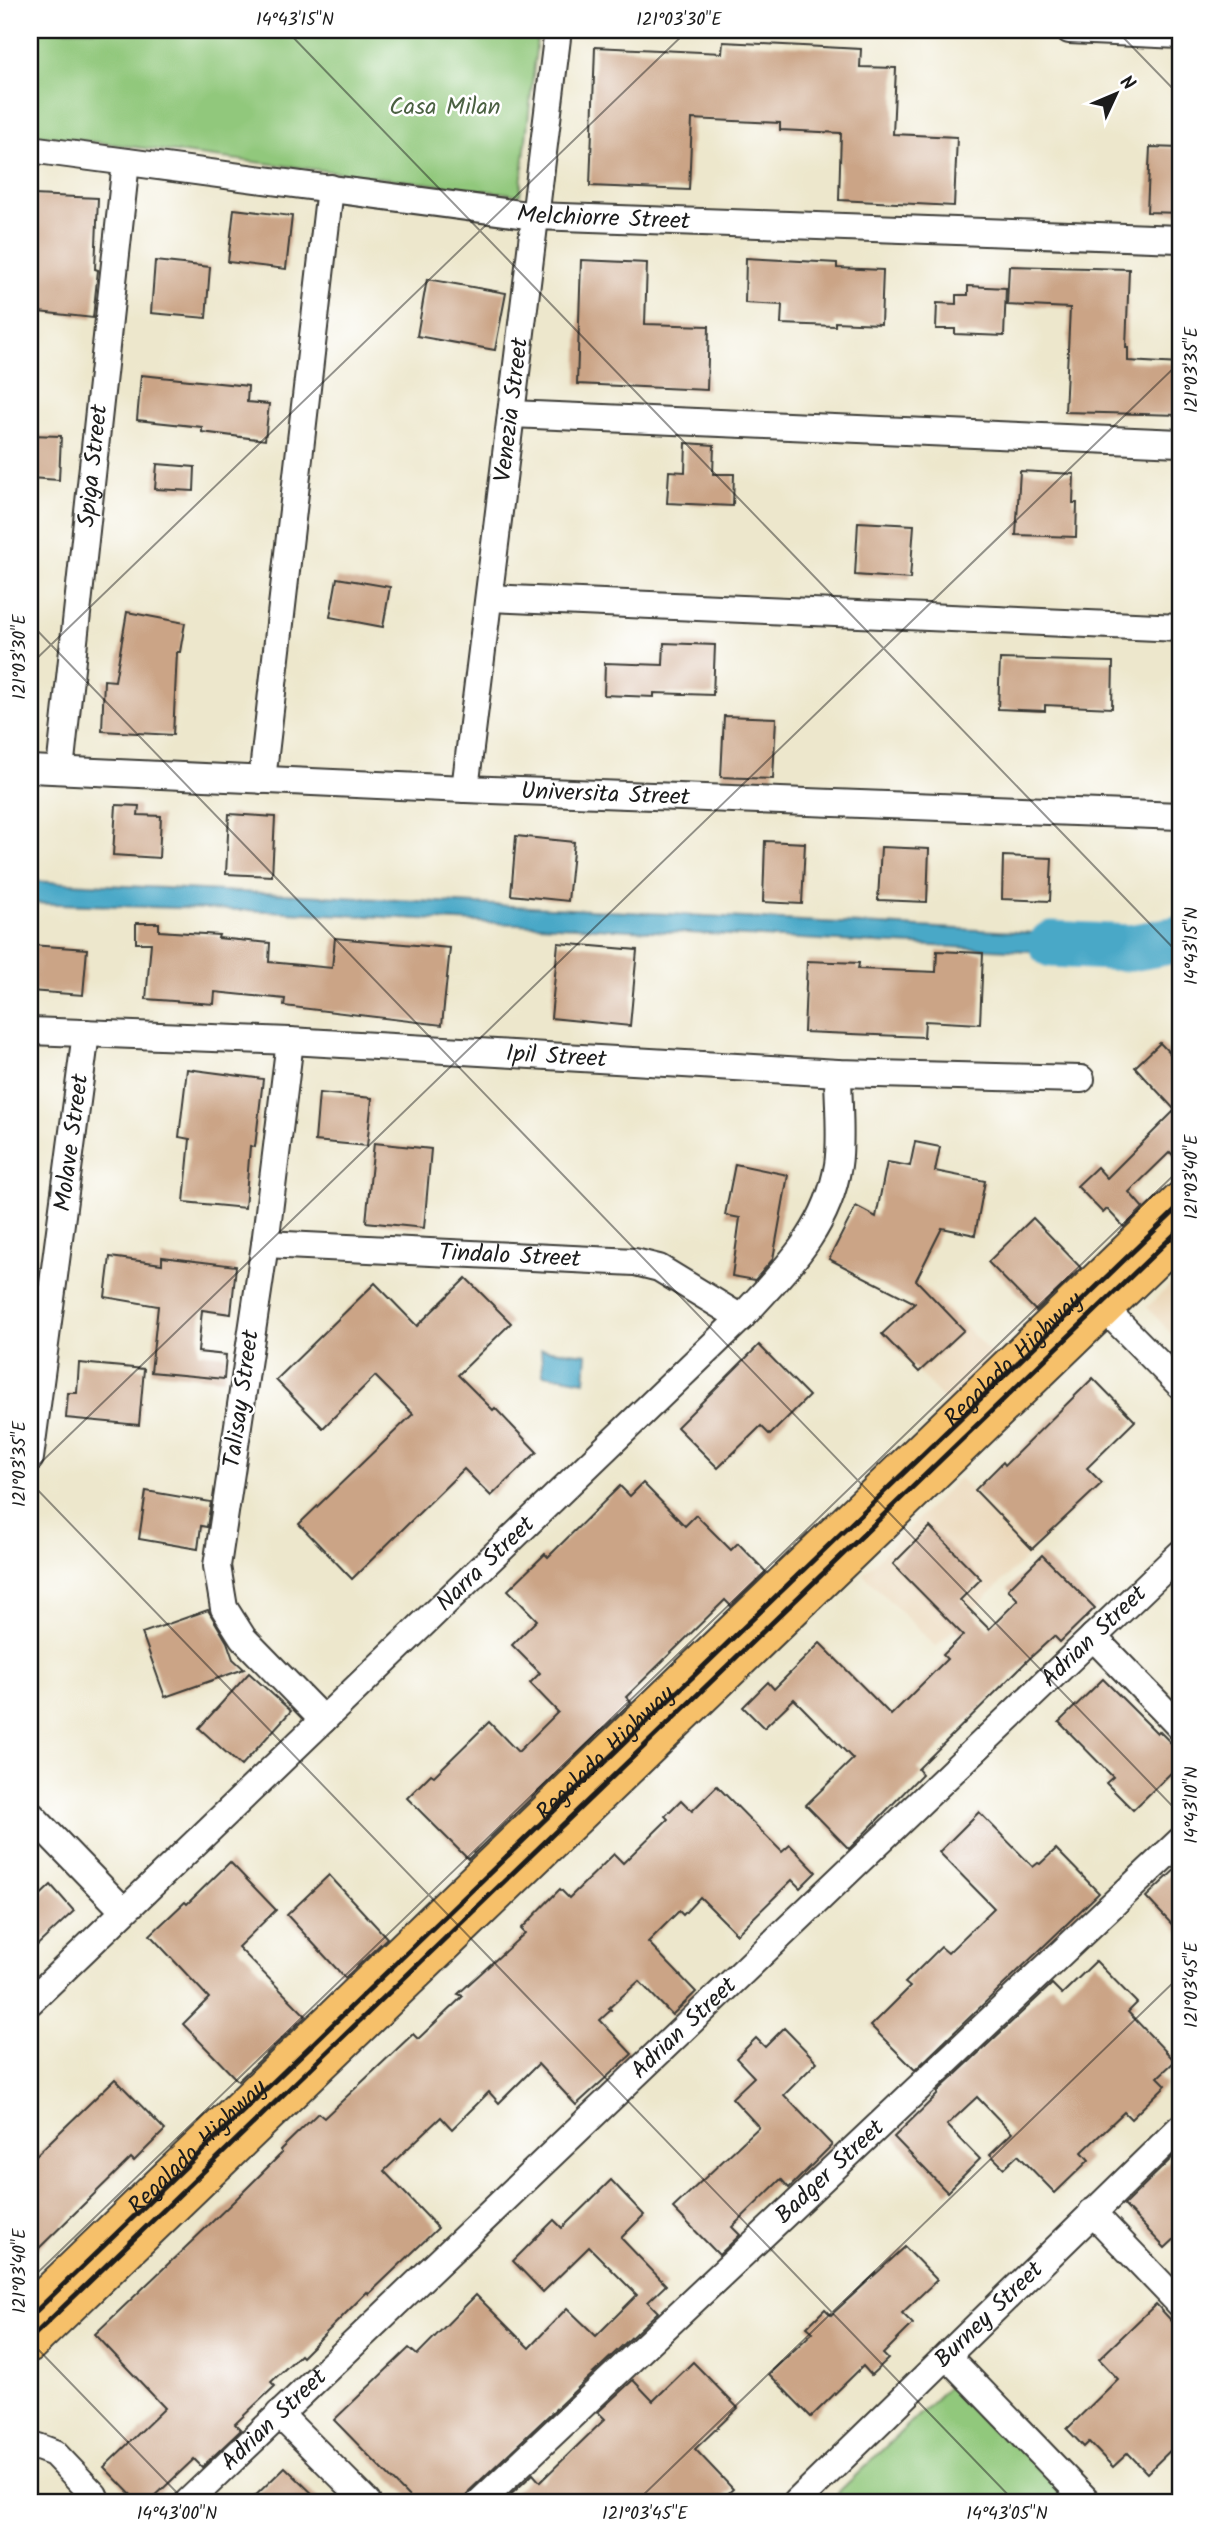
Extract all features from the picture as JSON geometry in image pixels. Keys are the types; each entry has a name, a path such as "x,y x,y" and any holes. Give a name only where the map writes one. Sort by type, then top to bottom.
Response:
{"main road":[{"name":"Regalado Highway","path":"30,2345 1095,1300 1180,1199"},
{"name":"Regalado Highway","path":"30,2309 1095,1300 1180,1237"}],"street":[{"name":"Venezia Street","path":"465,789 558,30"},
{"path":"1069,30 1180,35"},
{"name":"Melchiorre Street","path":"30,149 535,216 1180,239"},
{"name":"Spiga Street","path":"60,771 126,162"},
{"path":"262,780 330,188"},
{"path":"511,414 1180,443"},
{"path":"489,598 1180,628"},
{"name":"Universita Street","path":"30,769 465,789 1180,816"},
{"name":"Ipil Street","path":"30,1031 290,1041 838,1073 1081,1079"},
{"name":"Molave Street","path":"30,1458 86,1033"},
{"name":"Talisay Street","path":"290,1041 265,1244 217,1566 224,1608 243,1638 323,1720"},
{"name":"Narra Street","path":"30,2002 741,1318 803,1250 826,1209 838,1164 838,1073"},
{"name":"Tindalo Street","path":"265,1244 635,1262 659,1268 741,1318"},
{"path":"1095,1300 1180,1385"},
{"name":"Adrian Street","path":"188,2502 1180,1553"},
{"path":"1093,1637 1180,1727"},
{"path":"30,1814 124,1911"},
{"name":"Badger Street","path":"480,2502 1180,1841"},
{"name":"Burney Street","path":"797,2502 1180,2128"},
{"path":"1092,2212 1180,2304"},
{"path":"947,2356 1088,2502"},
{"path":"279,2414 367,2502"},
{"path":"34,2443 43,2464 80,2502"},
{"path":"34,2443 54,2453 94,2495 97,2502"}],"shaded area":[{"path":"1180,1276 1180,1343 1147,1307"},
{"path":"928,1288 995,1358 948,1403 880,1334"},
{"path":"959,1478 1033,1551 936,1647 863,1574"}],"green space":[{"name":"Casa Milan","path":"30,30 538,30 520,195 30,134"},
{"path":"953,2382 1071,2502 828,2502"}],"water":[{"path":"30,881 1093,936 1116,947 1105,955 268,911 30,903"},
{"path":"541,1349 587,1354 585,1381 543,1374"}],"building":[{"path":"723,42 861,49 860,67 896,68 893,134 957,137 954,206 839,200 841,133 780,130 780,123 692,119 689,190 590,186 595,47 722,53"},
{"path":"1150,147 1180,148 1180,213 1147,212"},
{"path":"33,195 98,198 95,269 98,270 93,318 30,311 34,255 30,255"},
{"path":"234,209 292,216 286,269 228,262"},
{"path":"746,258 837,263 837,268 883,270 881,324 781,324 782,305 745,303"},
{"path":"581,260 647,263 645,324 709,326 707,390 577,384"},
{"path":"155,261 210,267 206,318 151,313"},
{"path":"1009,266 1129,269 1126,348 1128,361 1180,364 1180,415 1065,412 1070,308 1007,305"},
{"path":"427,279 506,293 495,350 417,336"},
{"path":"968,286 1006,288 1004,336 955,334 955,329 936,329 937,303 956,304 956,295 968,295"},
{"path":"141,375 248,386 247,402 269,404 265,440 202,432 202,427 137,420"},
{"path":"30,435 61,436 59,480 30,478"},
{"path":"686,443 714,445 713,474 734,474 733,506 667,503 669,471 685,472"},
{"path":"157,464 195,467 194,491 155,489"},
{"path":"1020,471 1074,474 1076,537 1016,535"},
{"path":"858,522 914,525 910,579 855,575"},
{"path":"337,578 390,587 383,627 330,617"},
{"path":"127,612 185,623 180,652 177,652 173,735 102,731 104,680 115,681"},
{"path":"664,643 715,645 713,695 604,695 605,663 663,665"},
{"path":"1000,659 1113,662 1112,708 1045,705 1045,711 998,709"},
{"path":"724,716 776,718 773,779 721,777"},
{"path":"116,805 139,806 138,815 161,816 159,858 113,855"},
{"path":"229,814 275,817 272,876 226,874"},
{"path":"516,836 574,842 568,901 511,895"},
{"path":"765,841 805,843 802,904 763,902"},
{"path":"881,847 929,849 927,902 878,900"},
{"path":"1003,856 1052,858 1050,901 1002,899"},
{"path":"136,923 159,923 159,931 219,935 218,938 270,943 269,962 332,968 335,938 450,948 442,1025 284,1006 285,999 215,992 214,1004 146,999 151,943 136,943"},
{"path":"558,943 637,950 630,1026 551,1018"},
{"path":"30,945 87,949 83,995 30,991"},
{"path":"937,951 983,953 980,1024 925,1021 924,1037 804,1032 807,961 859,963 858,969 936,972"},
{"path":"1160,1043 1180,1064 1180,1163 1170,1152 1129,1192 1143,1208 1124,1227 1107,1209 1103,1213 1077,1186 1097,1167 1107,1178 1175,1110 1135,1067"},
{"path":"187,1069 263,1079 255,1147 250,1146 245,1208 184,1202 190,1139 179,1137"},
{"path":"319,1093 372,1098 367,1146 315,1141"},
{"path":"915,1142 940,1147 935,1171 985,1181 975,1235 942,1228 916,1280 964,1330 919,1372 882,1334 915,1303 829,1259 856,1206 876,1217 887,1162 910,1166"},
{"path":"374,1143 431,1149 424,1228 366,1222"},
{"path":"735,1164 788,1175 773,1259 755,1280 732,1276 740,1218 725,1215"},
{"path":"1033,1218 1081,1268 1036,1311 988,1262"},
{"path":"110,1257 162,1264 162,1257 236,1266 231,1314 202,1310 198,1352 226,1355 224,1379 151,1372 158,1306 105,1297"},
{"path":"466,1278 511,1323 458,1375 493,1410 495,1408 537,1452 491,1496 464,1469 352,1579 299,1524 413,1414 375,1376 323,1428 276,1380 375,1283 417,1326"},
{"path":"759,1345 809,1396 770,1435 761,1426 718,1468 677,1427"},
{"path":"79,1363 144,1369 139,1425 66,1418 68,1393 77,1393"},
{"path":"1093,1378 1135,1421 1087,1468 1102,1483 1032,1549 975,1490 1003,1462 1005,1465"},
{"path":"643,1483 685,1526 696,1515 731,1550 738,1543 766,1572 731,1606 725,1600 626,1697 631,1702 468,1859 407,1798 431,1774 434,1776 489,1722 518,1752 558,1712 530,1683 540,1673 512,1645 537,1620 508,1590 545,1554 548,1557 620,1486 630,1496"},
{"path":"146,1491 211,1502 207,1527 201,1526 198,1549 139,1539"},
{"path":"930,1527 981,1579 960,1600 989,1629 1018,1600 1008,1589 1042,1555 1095,1608 1060,1642 1054,1636 1029,1659 918,1769 922,1774 849,1849 806,1805 853,1759 794,1699 764,1728 743,1707 768,1682 774,1689 820,1643 891,1715 947,1659 943,1655 963,1635 893,1564"},
{"path":"208,1610 227,1642 233,1659 244,1669 165,1697 142,1633"},
{"path":"249,1673 291,1711 241,1766 199,1728"},
{"path":"1103,1679 1180,1752 1180,1764 1133,1810 1106,1783 1113,1777 1059,1722"},
{"path":"717,1786 782,1852 790,1845 816,1872 800,1888 792,1880 737,1934 700,1897 683,1915 679,1911 648,1942 696,1992 672,2015 639,1981 609,2008 611,2010 600,2020 632,2054 576,2105 538,2064 499,2103 489,2092 452,2129 441,2117 384,2171 438,2228 369,2294 367,2292 302,2357 300,2355 271,2382 275,2386 235,2424 241,2430 202,2467 194,2459 149,2502 138,2502 104,2467 165,2408 95,2334 235,2200 318,2113 324,2118 413,2034 418,2039 463,1996 458,1994 525,1933 521,1929 560,1889 569,1898 614,1854 623,1863 668,1819 665,1816 681,1800 692,1811"},
{"path":"979,1812 1033,1867 1056,1849 1099,1893 915,2070 871,2026 910,1987 905,1983 941,1947 948,1953 994,1908 939,1852"},
{"path":"230,1862 276,1910 238,1947 306,2016 238,2081 183,2024 209,1998 150,1935"},
{"path":"1180,1865 1180,1933 1146,1897"},
{"path":"329,1875 387,1938 345,1978 287,1915"},
{"path":"51,1885 74,1911 30,1952 30,1905"},
{"path":"1096,1961 1137,2003 1128,2012 1175,2061 1158,2077 1166,2085 1131,2119 1124,2112 1082,2152 1089,2160 1055,2193 1018,2155 1004,2168 990,2154 1012,2133 977,2097 947,2125 980,2159 947,2192 894,2137 938,2094 937,2092 1052,1984 1062,1994"},
{"path":"784,2028 817,2062 784,2095 832,2145 789,2188 781,2179 732,2227 740,2235 719,2255 673,2208 759,2127 732,2098 754,2077 736,2058 756,2038 765,2047"},
{"path":"115,2079 165,2130 134,2161 131,2158 30,2257 30,2161"},
{"path":"1180,2150 1180,2234 1165,2248 1124,2205"},
{"path":"611,2180 644,2215 621,2238 666,2285 648,2302 658,2312 469,2491 465,2502 414,2502 334,2420 409,2348 417,2355 476,2295 529,2348 567,2308 596,2336 637,2295 589,2247 543,2292 513,2261 554,2220 562,2228"},
{"path":"905,2247 937,2280 902,2313 913,2324 883,2354 888,2359 871,2375 863,2366 811,2417 769,2374 813,2332 807,2327 825,2309 831,2315"},
{"path":"1156,2304 1180,2330 1180,2441 1147,2473 1128,2453 1113,2467 1089,2442 1084,2447 1067,2429 1118,2379 1099,2359"},
{"path":"693,2362 738,2408 695,2449 733,2489 719,2502 503,2502 533,2474 540,2482 605,2419 598,2412 633,2380 653,2401"},
{"path":"285,2467 321,2502 249,2502"}],"waterway":[{"path":"1052,944 1130,948 1180,939"}],"railway":[{"path":"30,2317 1180,1206"},
{"path":"30,2339 1180,1229"}]}
